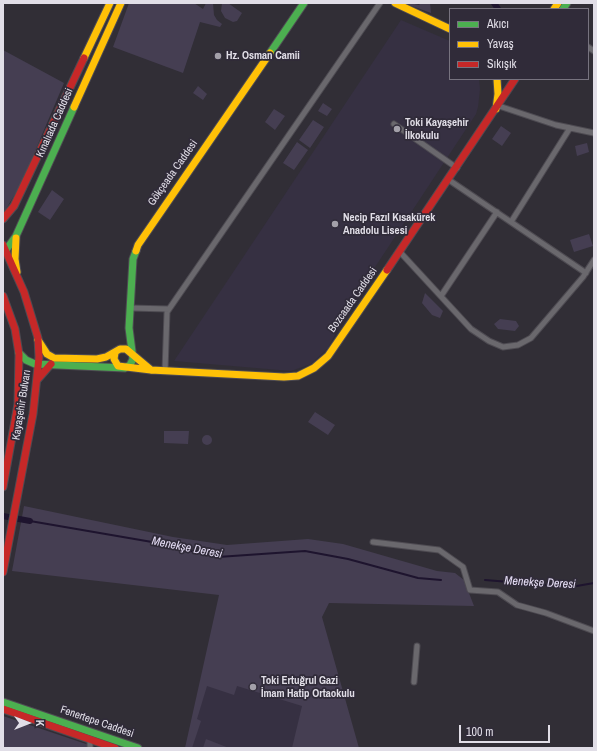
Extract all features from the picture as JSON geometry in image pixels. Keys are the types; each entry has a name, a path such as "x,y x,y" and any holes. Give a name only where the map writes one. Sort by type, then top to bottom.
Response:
{"street":[{"name":"Kınalıada Caddesi","path":"3,219 14,206 110,3"},
{"name":"Kınalıada Caddesi","path":"4,249 16,236 121,3"},
{"name":"Gökçeada Caddesi","path":"131,353 129,328 133,259 138,245 304,3"},
{"path":"165,371 167,312 380,3"},
{"path":"395,3 449,29"},
{"path":"497,80 497,108 556,125 594,133"},
{"name":"Bozcaada Caddesi","path":"39,364 284,377 298,376 306,373 328,356 449,180 514,80"},
{"path":"394,124 457,168"},
{"path":"511,222 570,128"},
{"path":"449,180 586,274"},
{"path":"441,296 497,212"},
{"path":"16,236 15,259 17,275"},
{"name":"Kayaşehir Bulvarı","path":"3,572 32,414 39,364 38,338 24,292 4,249"},
{"path":"400,252 471,329 489,342 503,347 518,345 530,338 586,274 594,260"},
{"name":"Kayaşehir Bulvarı","path":"3,296 15,330 19,353 18,404 3,487"},
{"path":"130,308 169,309"},
{"path":"38,338 47,354 54,358 97,359 123,349 131,353 151,370"},
{"path":"19,353 26,360 39,364"},
{"path":"115,353 114,362 121,368 130,365 133,359 131,353"},
{"path":"37,380 51,364"},
{"path":"373,542 439,550 463,566 470,590 498,592 517,605 546,613 594,631"},
{"path":"414,682 417,646"},
{"name":"Fenertepe Caddesi","path":"3,702 138,748"},
{"name":"Fenertepe Caddesi","path":"3,709 110,747"},
{"path":"90,739 90,748"}],"shaded area":[{"path":"129,3 194,3 203,9 206,3 213,3 214,15 222,24 220,27 200,22 183,73 113,47"},
{"path":"222,3 228,3 242,13 237,21 233,22 225,18 221,11"},
{"path":"410,3 419,5 421,3 430,3 431,13 409,5"},
{"path":"401,20 449,41 449,80 479,80 480,89 476,114 352,302 328,348 311,364 291,371 174,361"},
{"path":"3,50 64,83 21,184 3,214"},
{"path":"198,86 207,94 203,100 193,93"},
{"path":"323,103 332,109 327,116 318,111"},
{"path":"274,109 285,116 275,130 265,122"},
{"path":"313,120 324,127 310,148 299,140"},
{"path":"501,126 511,133 502,146 492,139"},
{"path":"297,142 308,150 294,170 283,163"},
{"path":"587,143 589,152 577,156 575,146"},
{"path":"52,190 64,199 50,220 38,212"},
{"path":"589,234 593,246 574,252 570,240"},
{"path":"425,293 443,311 440,318 432,315 422,303"},
{"path":"500,319 516,321 519,326 515,331 498,329 494,324"},
{"path":"315,412 335,425 328,435 308,422"},
{"path":"164,431 189,431 188,444 164,443"},
{"path":"205,435 209,435 211,436 211,444 205,445 202,442 202,438"},
{"path":"24,506 173,537 227,545 308,539 343,544 437,571 455,573 464,580 474,606 329,603 322,617 359,748 292,748 302,706 237,686 234,695 207,686 197,719 201,721 192,748 185,748 219,595 12,571"},
{"name":"Toki Ertuğrul Gazi İmam Hatip Ortaokulu","path":"218,606 270,612 322,748 185,748"},
{"path":"3,716 89,745 88,748 3,748"},
{"path":"206,739 229,748 203,748"}],"waterway":[{"path":"494,3 497,8"},
{"name":"Menekşe Deresi","path":"3,516 30,521"},
{"name":"Menekşe Deresi","path":"30,521 152,542 218,557 305,551 348,559 418,578 441,580"},
{"name":"Menekşe Deresi","path":"485,580 571,587 594,583"}],"traffic: fast":[{"path":"270,53 304,3"},
{"path":"564,8 567,3"},
{"path":"6,250 16,236 74,107"},
{"path":"19,353 26,360 35,364 125,368 130,365 133,359 129,328 133,259 136,251"},
{"path":"3,702 138,748"}],"traffic: slow":[{"path":"84,58 110,3"},
{"path":"74,107 121,3"},
{"path":"395,3 449,29"},
{"path":"555,8 558,3"},
{"path":"136,251 138,245 270,53"},
{"path":"496,109 498,94 497,80"},
{"path":"16,238 15,259 17,272"},
{"path":"115,353 114,359 118,366 151,370 284,377 298,376 314,368 328,356 387,270"},
{"path":"38,340 47,354 54,358 97,359 106,357 120,349 126,349 151,370"}],"traffic: jam":[{"path":"3,219 14,206 84,58"},
{"path":"387,270 514,80"},
{"path":"3,245 24,292 38,338 39,357 33,414 3,572"},
{"path":"3,296 15,329 19,354 18,404 3,487"},
{"path":"37,380 51,364"},
{"path":"3,709 115,748"}],"place":[{"name":"Hz. Osman Camii","path":"218,56"},
{"name":"Toki Kayaşehir İlkokulu","path":"397,129"},
{"name":"Necip Fazıl Kısakürek Anadolu Lisesi","path":"335,224"},
{"name":"Toki Ertuğrul Gazi İmam Hatip Ortaokulu","path":"253,687"}]}
